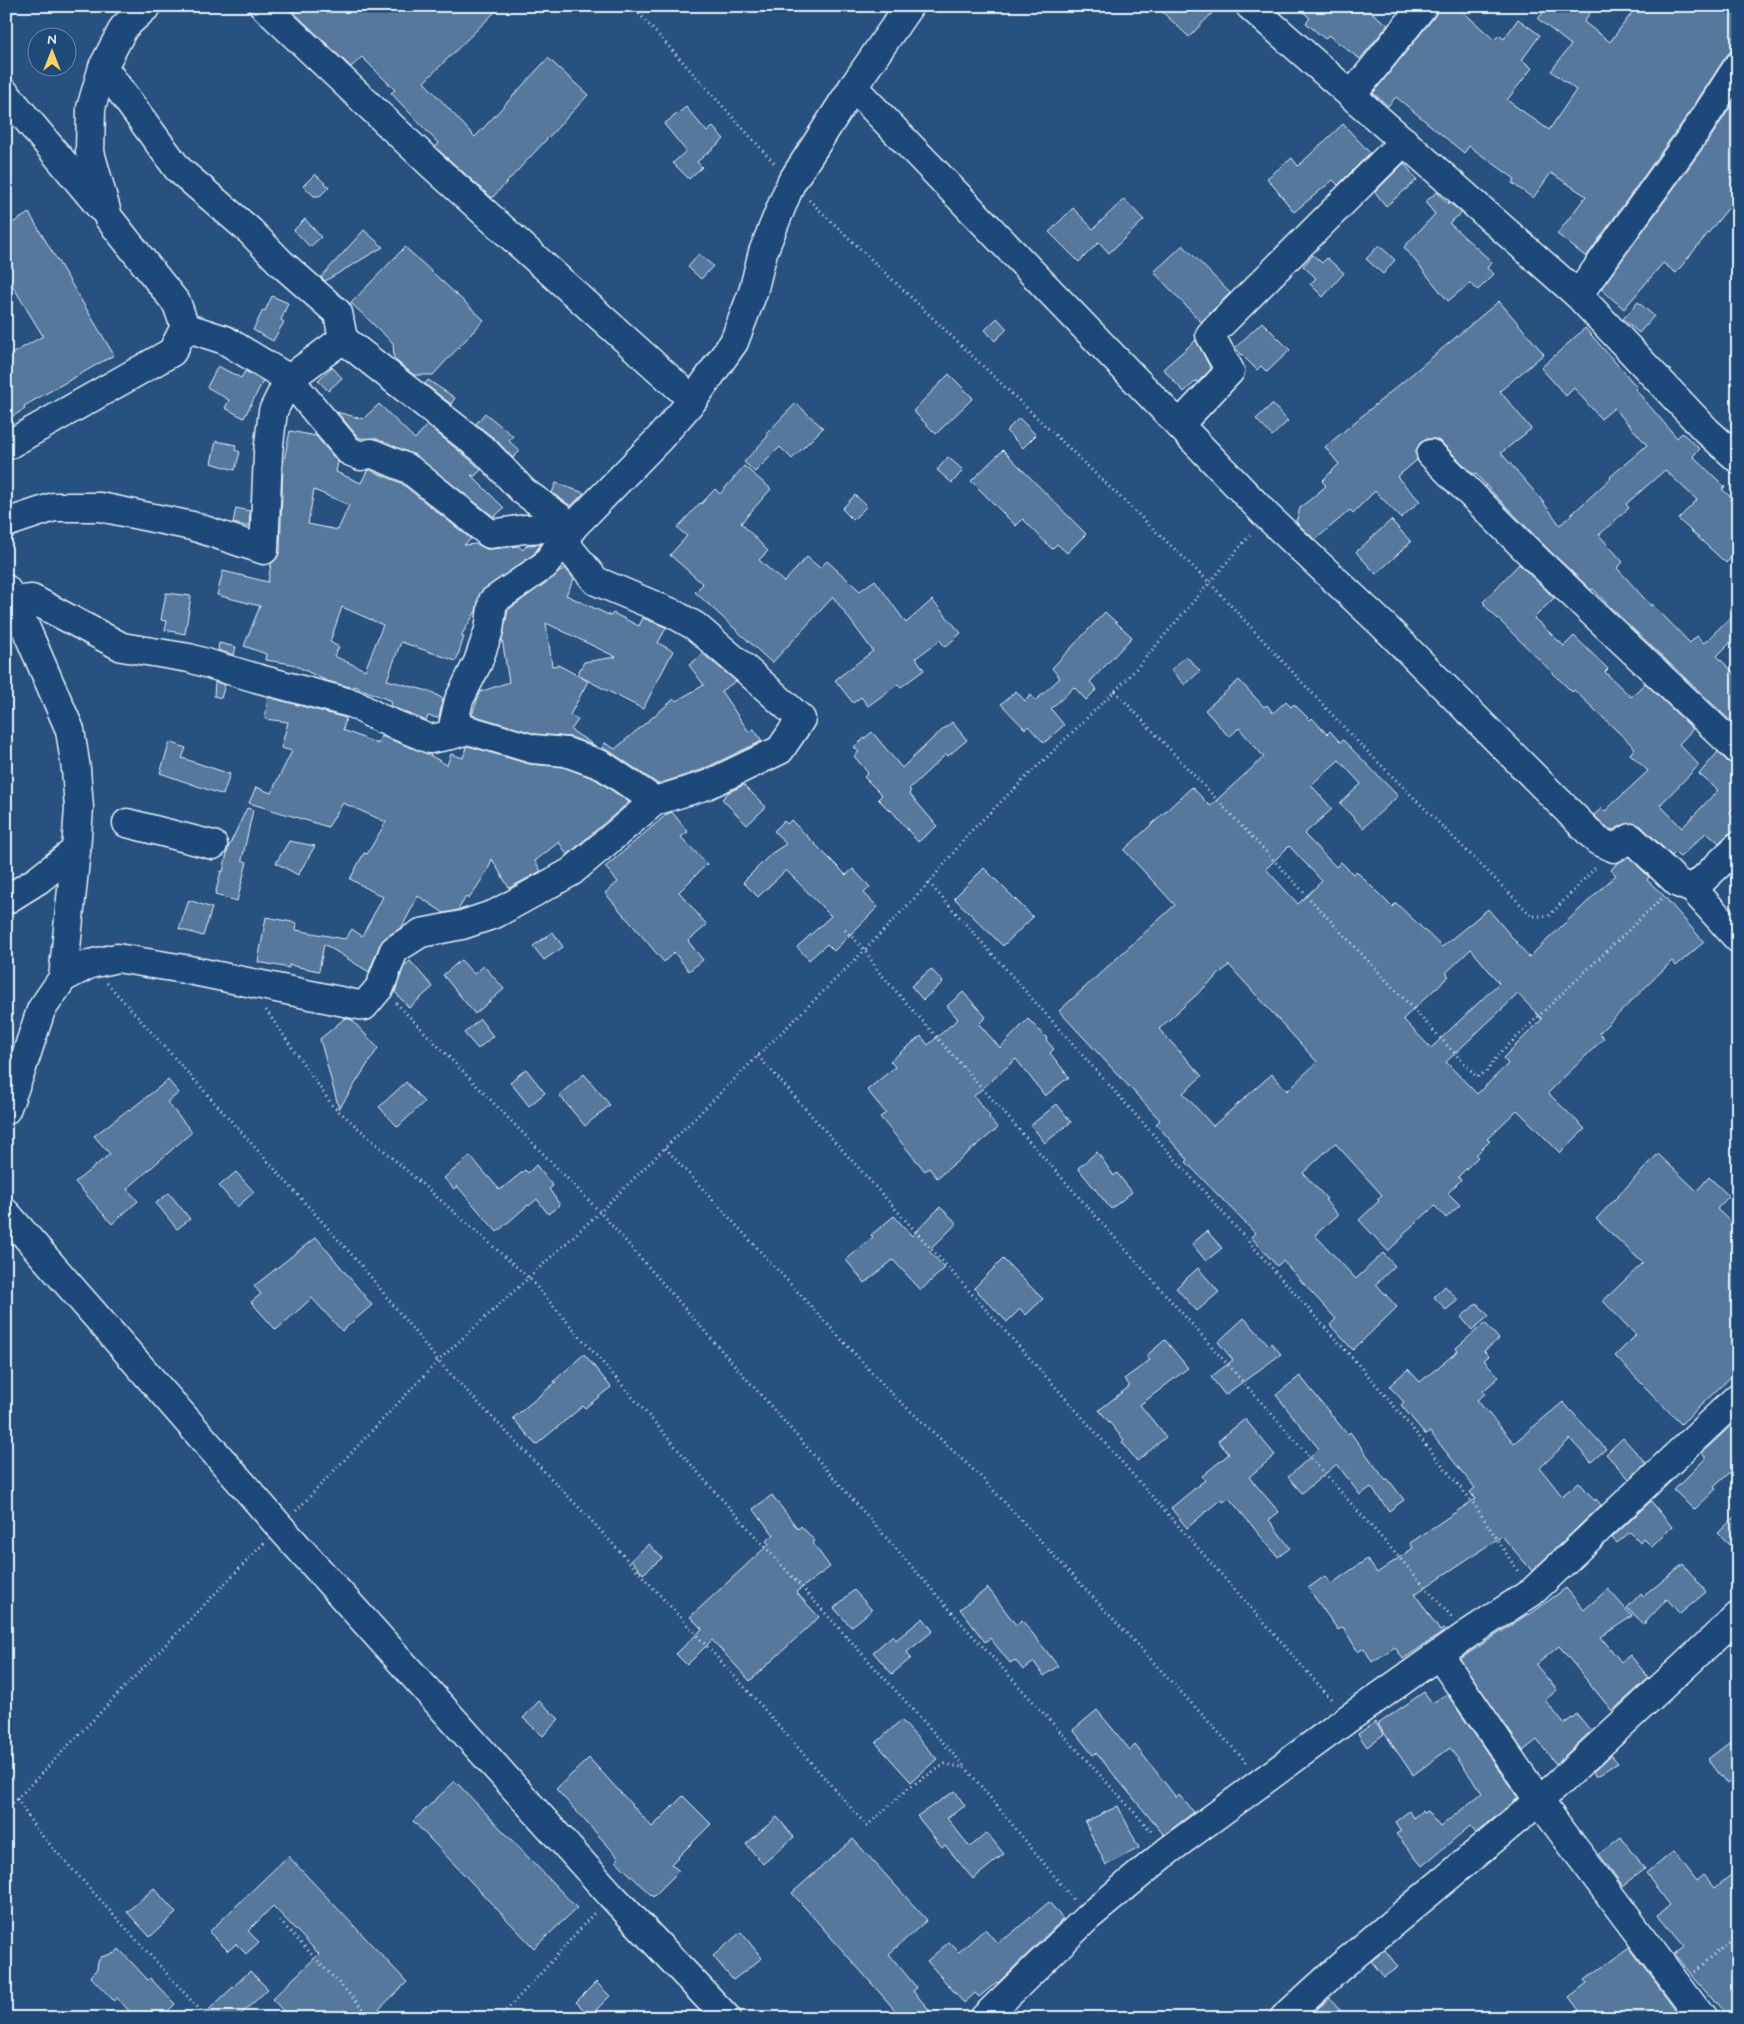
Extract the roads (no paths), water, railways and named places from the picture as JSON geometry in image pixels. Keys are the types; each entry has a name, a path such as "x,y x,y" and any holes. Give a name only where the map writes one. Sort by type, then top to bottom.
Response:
{"street":[{"path":"108,217 90,152 91,108 103,67 124,26 147,6"},
{"path":"264,6 434,166 693,400"},
{"path":"451,735 459,700 478,662 489,630 494,601 545,565 568,534 693,400 734,342 753,292 763,252 792,182 853,87 909,6"},
{"path":"1250,6 1578,295 1706,430 1738,459"},
{"path":"1352,95 1424,6"},
{"path":"1578,295 1700,125 1738,66"},
{"path":"6,1110 41,1010 63,978 90,964 117,958 364,1006 380,987 394,950 421,934 462,925 495,914 571,872 655,801 707,785 780,750 801,719 695,626 672,613 596,581 568,534 484,451 343,339 338,313 281,263 250,231 178,169 103,67"},
{"path":"853,87 1267,516 1384,626 1598,841 1614,848 1631,838 1686,886 1738,939"},
{"path":"6,94 177,304 185,327 172,352 6,446"},
{"path":"1180,424 1230,372 1210,335 1404,141"},
{"path":"185,327 225,340 289,379 349,451 361,456 371,453 409,469 490,534 525,529 568,534"},
{"path":"6,523 54,508 100,508 192,526 264,550 268,453 274,411 289,379 343,339"},
{"path":"1431,454 1538,561 1738,750"},
{"path":"10,595 32,599 122,647 189,658 354,704 379,718 430,739 468,730 533,749 566,752 602,765 655,801"},
{"path":"10,595 70,730 76,769 79,808 63,978"},
{"path":"127,823 213,845"},
{"path":"1686,886 1738,846"},
{"path":"6,900 38,880 76,850"},
{"path":"6,1214 280,1527 610,1894 727,2018"},
{"path":"984,2018 1088,1917 1169,1850 1349,1718 1468,1634 1532,1592 1738,1397"},
{"path":"1284,2018 1340,1967 1539,1801 1738,1616"},
{"path":"1439,1655 1539,1801 1702,2018"}]}
